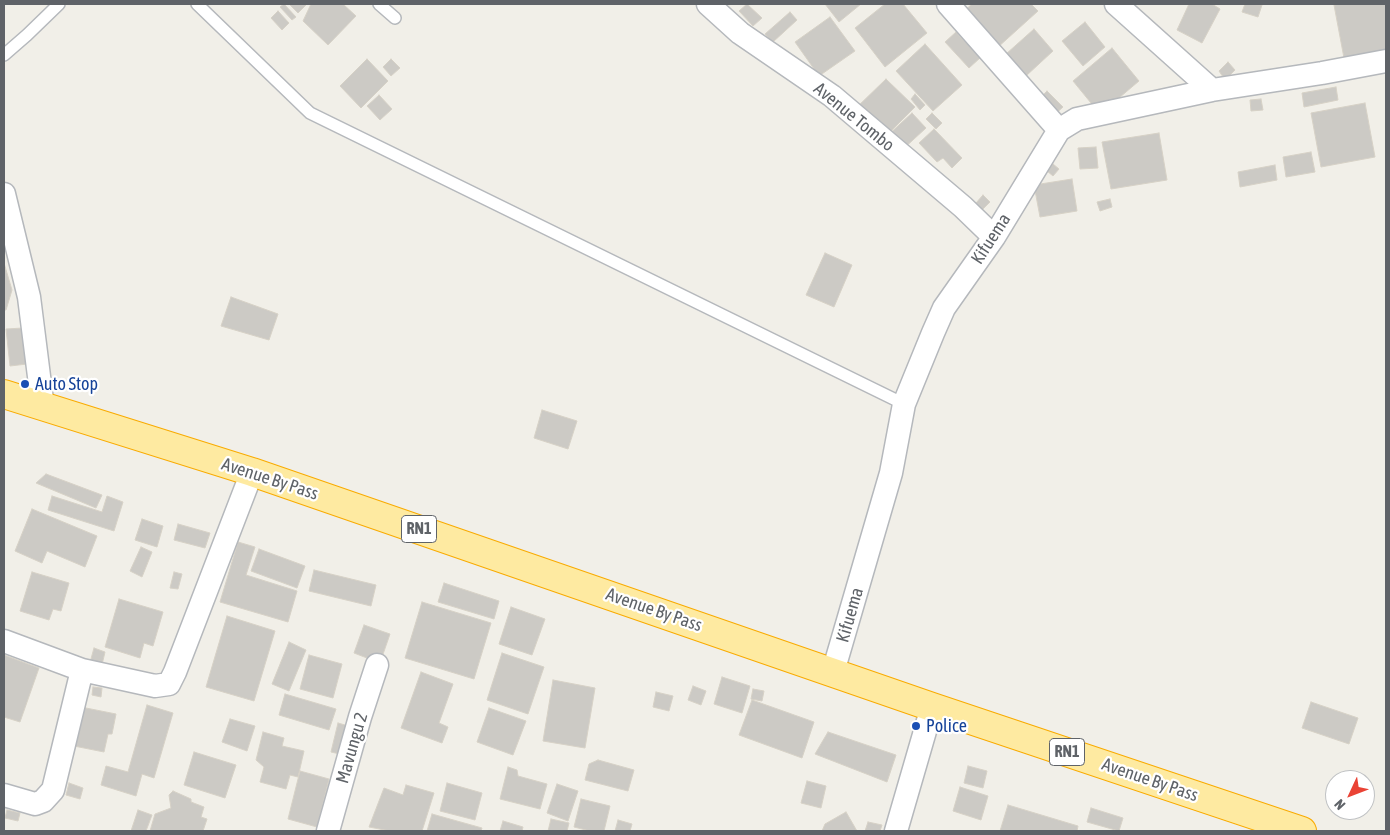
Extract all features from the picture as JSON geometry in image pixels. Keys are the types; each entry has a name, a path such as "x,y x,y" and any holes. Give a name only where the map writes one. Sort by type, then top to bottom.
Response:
{"highway":[{"name":"Avenue By Pass","path":"4,394 43,408 252,472 932,707 1302,831"}],"street":[{"name":"Avenue Tombo","path":"708,4 740,33 832,96 963,207 994,237"},
{"path":"948,4 1059,130 1077,119 1212,90 1386,61"},
{"path":"1116,4 1212,90"},
{"name":"Kifuema","path":"833,672 891,472 904,404 944,308 994,237 1059,130"},
{"path":"4,194 29,297 43,408"},
{"path":"4,641 82,670 155,686 169,684 252,472"},
{"name":"Mavungu 2","path":"328,831 360,717 378,664"},
{"path":"4,795 35,804 43,801 53,790 82,670"},
{"path":"896,831 932,707"}],"lane":[{"path":"4,54 59,4"},
{"path":"197,4 310,113 904,404"},
{"path":"379,4 395,18"}],"building":[{"path":"284,4 296,17 292,20 280,7"},
{"path":"289,4 305,4 306,5 298,13"},
{"path":"311,4 343,4 356,16 328,45 303,21"},
{"path":"747,4 762,18 753,26 739,11"},
{"path":"825,4 861,4 839,22"},
{"path":"885,4 903,4 927,33 885,67 855,28"},
{"path":"972,4 1031,4 1038,11 997,48 964,11"},
{"path":"1189,4 1212,4 1220,9 1202,43 1177,30"},
{"path":"1245,4 1262,5 1258,17 1242,12"},
{"path":"1386,4 1386,50 1344,58 1334,5"},
{"path":"278,11 289,23 282,30 271,18"},
{"path":"790,12 797,20 773,42 765,34"},
{"path":"830,17 855,51 819,76 795,42"},
{"path":"1085,22 1105,47 1083,66 1062,41"},
{"path":"1034,29 1053,51 1026,76 1006,54"},
{"path":"956,32 980,58 969,68 945,42"},
{"path":"925,44 962,85 933,111 896,71"},
{"path":"1112,48 1139,81 1100,114 1073,81"},
{"path":"367,59 388,81 361,108 340,86"},
{"path":"391,59 400,68 391,76 383,67"},
{"path":"1228,62 1235,70 1225,80 1219,71"},
{"path":"886,79 915,107 884,138 855,109"},
{"path":"1336,87 1338,100 1304,107 1302,93"},
{"path":"1047,91 1063,107 1052,117 1037,101"},
{"path":"915,94 925,105 920,110 911,99"},
{"path":"379,95 392,109 380,120 367,106"},
{"path":"1261,99 1263,110 1251,111 1250,100"},
{"path":"1365,103 1375,157 1321,167 1311,113"},
{"path":"912,113 926,128 901,151 887,136"},
{"path":"932,113 942,123 936,129 926,119"},
{"path":"934,129 962,158 952,168 943,158 937,162 919,143"},
{"path":"1159,133 1167,180 1111,189 1102,142"},
{"path":"1096,147 1098,168 1080,169 1078,148"},
{"path":"1311,152 1315,172 1286,177 1283,157"},
{"path":"1053,164 1059,169 1053,176 1047,171"},
{"path":"1275,165 1277,180 1240,187 1238,172"},
{"path":"1072,179 1077,211 1040,217 1034,185"},
{"path":"983,195 990,202 982,210 976,203"},
{"path":"1110,199 1112,207 1100,211 1097,202"},
{"path":"825,253 852,265 834,307 806,295"},
{"path":"4,263 12,290 6,310 4,310"},
{"path":"231,297 278,314 269,340 221,326"},
{"path":"23,328 27,364 10,366 6,329"},
{"path":"542,410 577,421 568,449 534,438"},
{"path":"46,474 102,495 96,508 36,483"},
{"path":"52,496 102,512 107,496 123,502 114,531 48,510"},
{"path":"32,509 97,536 85,567 47,551 42,563 15,551"},
{"path":"142,519 163,526 157,547 135,540"},
{"path":"178,524 210,533 205,548 174,540"},
{"path":"238,542 255,547 246,575 297,591 288,622 220,602"},
{"path":"141,547 152,552 142,577 130,571"},
{"path":"259,549 305,566 297,588 251,571"},
{"path":"314,570 376,585 371,606 309,591"},
{"path":"32,572 69,583 61,611 53,609 49,620 20,611"},
{"path":"174,572 182,574 178,589 170,588"},
{"path":"444,583 499,601 494,619 438,602"},
{"path":"119,599 163,612 153,646 144,643 140,658 105,647"},
{"path":"422,602 491,623 474,679 405,658"},
{"path":"511,607 545,619 532,655 499,644"},
{"path":"227,616 275,631 254,701 206,687"},
{"path":"364,625 390,634 380,663 354,653"},
{"path":"289,642 306,650 289,691 272,684"},
{"path":"94,648 105,652 101,669 89,666"},
{"path":"502,653 544,667 528,714 487,700"},
{"path":"4,655 39,668 20,722 4,717"},
{"path":"309,655 342,664 333,698 300,689"},
{"path":"421,672 453,684 439,723 448,727 442,743 401,728"},
{"path":"722,677 750,686 742,713 714,704"},
{"path":"553,680 595,688 585,748 543,741"},
{"path":"693,686 706,691 701,705 688,700"},
{"path":"93,687 102,688 101,697 92,695"},
{"path":"753,689 764,691 762,701 751,699"},
{"path":"656,692 673,696 669,711 653,707"},
{"path":"285,694 336,709 329,730 279,715"},
{"path":"752,700 814,722 802,758 739,735"},
{"path":"1311,702 1358,718 1349,744 1302,728"},
{"path":"147,705 173,713 154,778 142,774 136,796 101,785 106,766 128,772"},
{"path":"81,707 116,714 112,734 108,734 104,752 74,746"},
{"path":"489,708 526,721 513,755 477,742"},
{"path":"230,719 255,726 247,751 222,742"},
{"path":"338,723 352,727 344,755 331,752"},
{"path":"263,732 284,738 282,746 304,751 298,777 290,775 286,789 260,782 264,767 256,760"},
{"path":"828,732 896,755 887,782 815,754"},
{"path":"194,752 236,765 225,798 184,785"},
{"path":"598,760 634,770 628,791 585,780 589,764"},
{"path":"968,766 987,771 983,788 964,783"},
{"path":"508,767 517,770 518,776 547,784 540,809 500,799"},
{"path":"300,771 329,779 317,827 288,819"},
{"path":"807,781 826,786 821,808 801,803"},
{"path":"69,783 83,788 80,799 66,795"},
{"path":"447,783 482,793 475,820 440,811"},
{"path":"557,784 578,791 568,821 547,813"},
{"path":"406,785 434,793 422,831 390,831 369,827 384,788 403,795"},
{"path":"960,787 988,796 981,820 953,811"},
{"path":"173,791 191,799 191,802 204,807 201,817 207,819 203,831 150,831 155,814 171,808 169,795"},
{"path":"581,799 610,806 604,831 590,831 574,827"},
{"path":"1008,805 1078,826 1077,831 1000,831"},
{"path":"1091,808 1123,818 1119,831 1087,822"},
{"path":"7,810 20,813 18,821 5,818"},
{"path":"138,810 152,815 146,831 131,831"},
{"path":"846,812 857,831 822,831 825,824"},
{"path":"432,814 482,828 481,831 427,831"},
{"path":"551,819 569,823 567,831 548,831"},
{"path":"618,820 632,824 630,831 615,831"},
{"path":"503,821 523,827 522,831 500,831"},
{"path":"868,822 882,825 880,831 865,831"}],"place":[{"name":"Auto Stop","path":"25,384"},
{"name":"Police","path":"916,726"}]}
